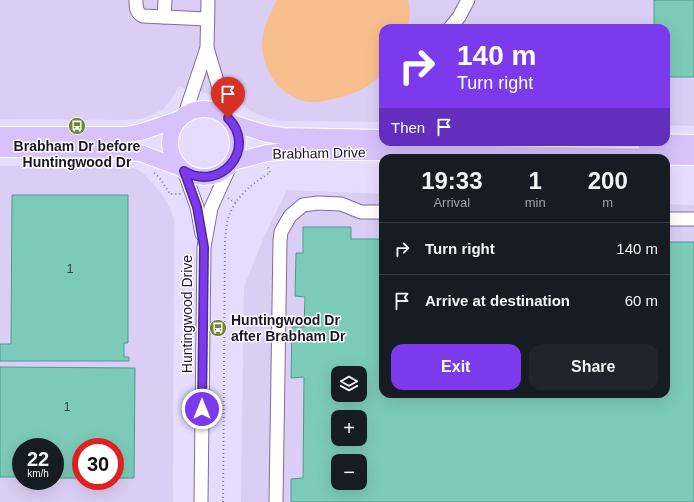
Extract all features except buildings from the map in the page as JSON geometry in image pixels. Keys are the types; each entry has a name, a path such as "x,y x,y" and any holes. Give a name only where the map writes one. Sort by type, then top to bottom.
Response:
{"main road":[{"path":"0,135 126,135 141,132 182,117 196,110 207,109 218,112 230,120 237,132 238,142 237,153 231,164 217,175 208,177 198,177 140,153 112,150 0,149"},
{"path":"182,117 171,133 170,144 172,155 182,170"},
{"name":"Brabham Drive","path":"230,120 267,134 283,136 379,138"},
{"path":"670,143 694,143"},
{"name":"Brabham Drive","path":"231,164 267,154 290,151 511,154"},
{"name":"Brabham Drive","path":"670,157 694,157"}],"street":[{"path":"136,0 136,10 143,16 207,19"},
{"path":"164,17 165,0"},
{"path":"208,0 207,48 230,120"},
{"path":"453,24 468,0"},
{"path":"182,117 207,48"},
{"name":"Huntingwood Drive","path":"201,502 204,247 211,208 231,164"},
{"name":"Huntingwood Drive","path":"182,170 193,195 200,220 204,247"},
{"path":"276,502 281,232 290,216 303,205 340,204 361,212 379,212"},
{"path":"670,219 694,219"}],"path":[{"path":"223,502 225,241 228,218 236,203 255,182 270,173 267,163 267,154"},
{"path":"154,173 159,177 170,194 193,195"},
{"path":"217,195 225,196 236,203"}],"shaded area":[{"path":"0,0 694,0 694,126 670,125 670,24 379,24 379,122 278,121 256,114 236,100 179,87 164,109 142,119 0,119"},
{"path":"277,0 408,0 410,10 408,24 379,24 379,78 368,86 356,92 316,102 300,100 290,95 275,82 265,64 263,53 262,37 267,21"},
{"path":"0,166 126,166 136,169 144,174 162,194 170,209 174,219 173,502 0,502"},
{"path":"287,190 379,194 379,398 670,398 670,204 694,205 694,502 241,502 244,287 264,237"}],"place":[{"name":"Brabham Dr before Huntingwood Dr","path":"77,126"},
{"name":"Huntingwood Dr after Brabham Dr","path":"218,328"}],"route":[{"path":"202,409 204,247 197,207 184,171 193,176 203,178 222,173 230,166 237,153 238,137 237,132 228,118"}]}
